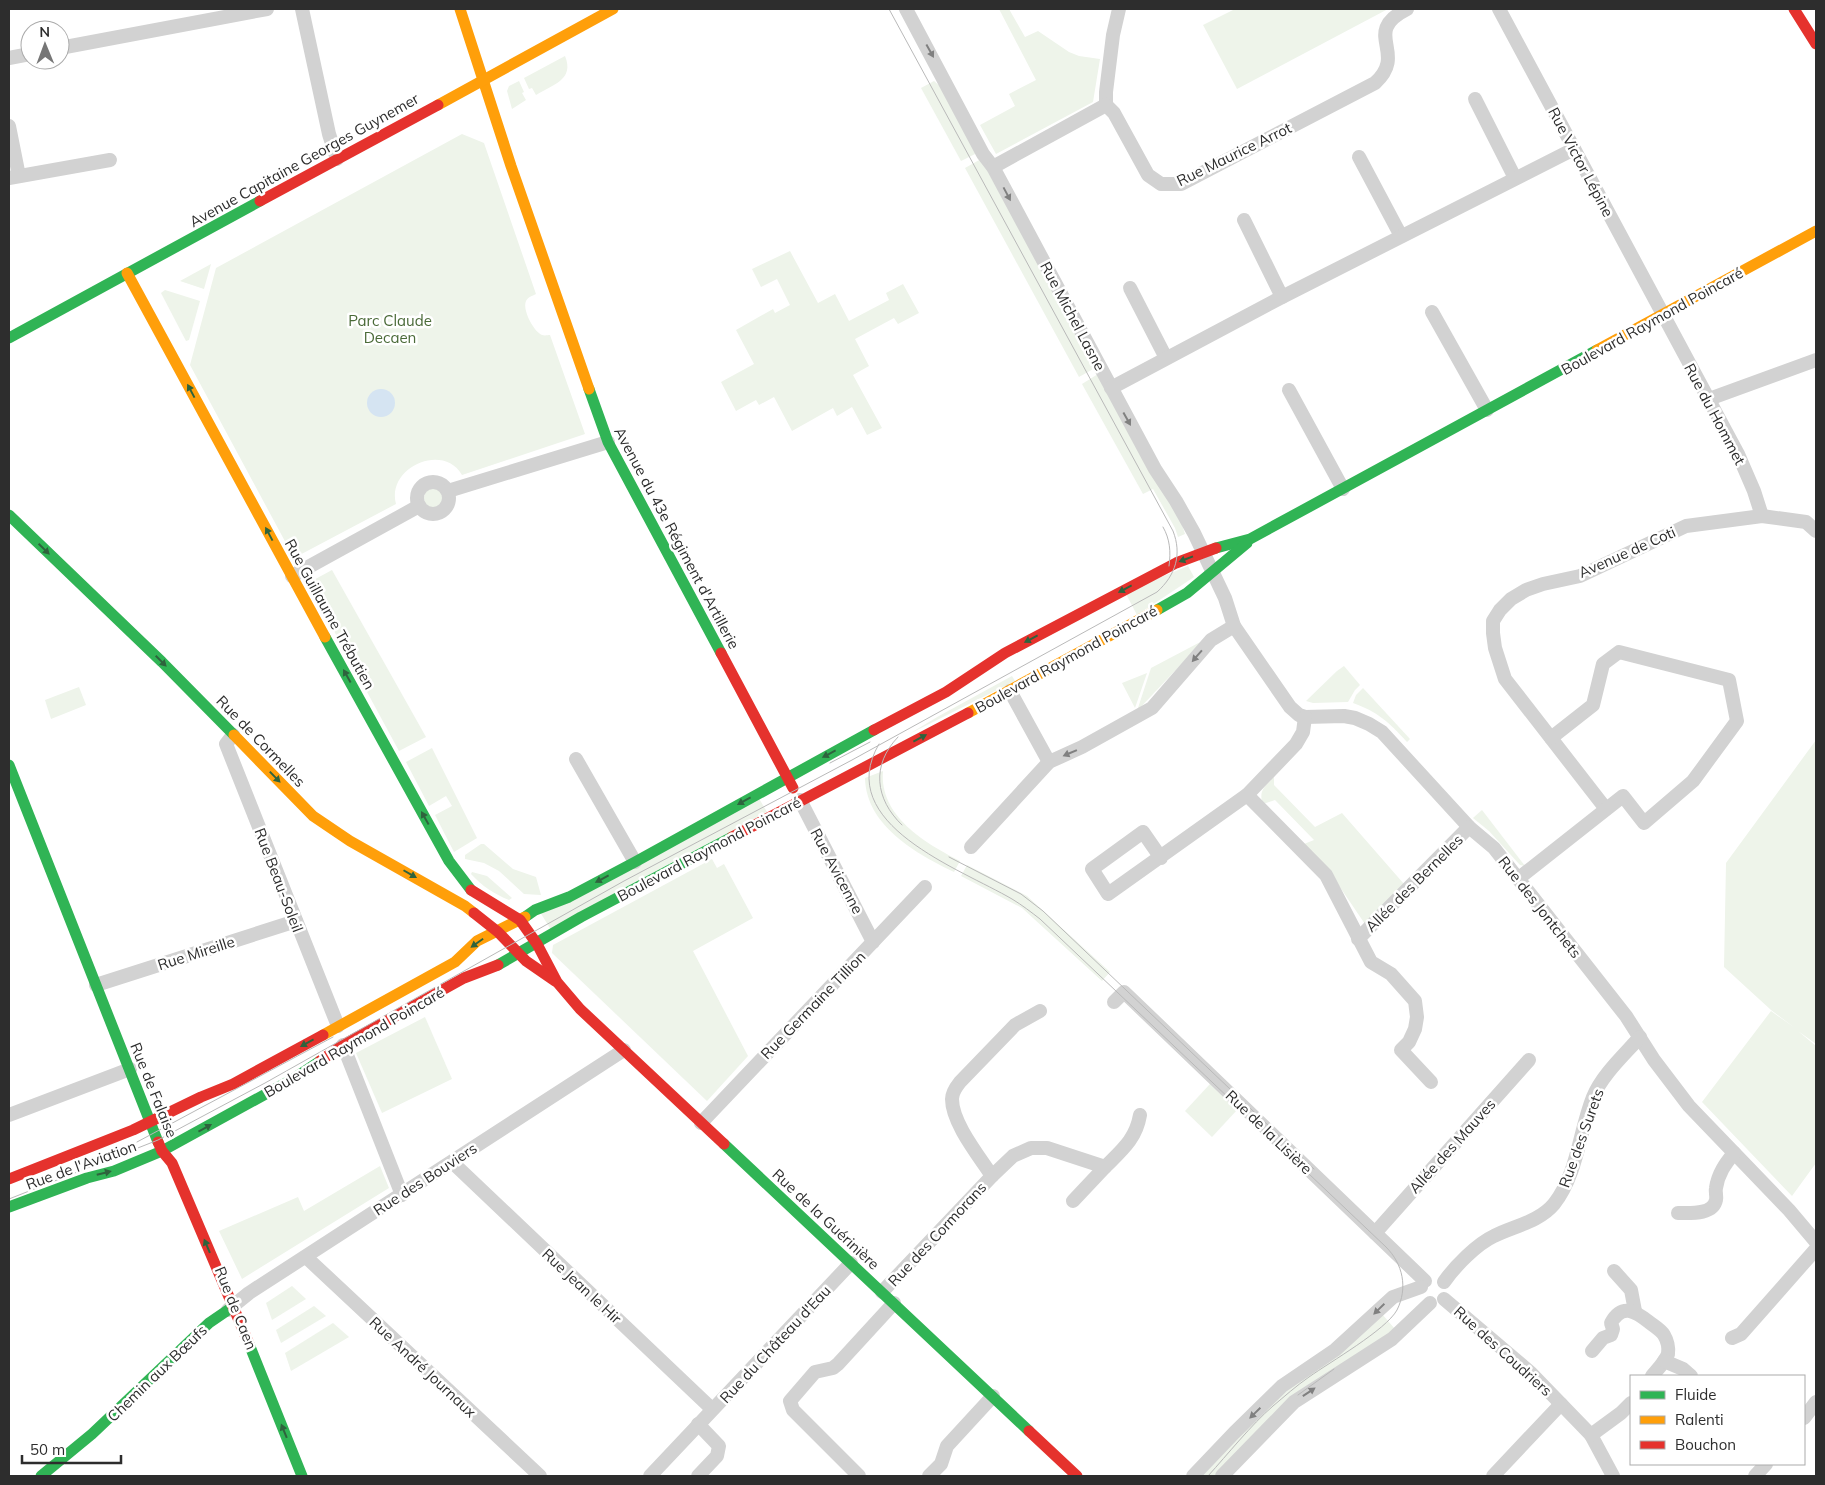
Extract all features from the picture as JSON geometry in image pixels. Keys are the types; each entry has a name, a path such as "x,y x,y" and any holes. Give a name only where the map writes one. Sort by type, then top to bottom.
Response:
{"main road":[{"name":"Avenue du 43e Régiment d'Artillerie","path":"460,9 487,96 608,442 800,800"},
{"name":"Avenue Capitaine Georges Guynemer","path":"9,338 613,9"},
{"path":"1794,9 1816,44"},
{"name":"Boulevard Raymond Poincaré","path":"150,1121 233,1084 455,962 477,941 498,932 534,910 561,901 635,862 786,777 946,692 1005,653 1168,566 1203,552 1250,539 1816,231"},
{"name":"Rue Guillaume Trébutien","path":"128,273 292,576 455,870 472,891 520,920 537,944"},
{"name":"Rue de Cormelles","path":"9,515 162,662 313,816 350,841 465,906 498,932 519,954"},
{"name":"Boulevard Raymond Poincaré","path":"162,1151 292,1079 343,1045 464,978 492,968 519,954 581,917 1010,691 1180,597 1244,546 1250,539"},
{"name":"Rue de Falaise","path":"9,765 162,1151 172,1163 226,1312 254,1355 302,1476"},
{"name":"Rue de la Guérinière","path":"537,944 557,982 580,1009 1077,1476"},
{"name":"Rue de la Guérinière","path":"519,954 535,968 557,982"},
{"name":"Rue de l'Aviation","path":"9,1179 93,1147 150,1121"},
{"path":"162,1151 161,1167 172,1194"},
{"name":"Rue de l'Aviation","path":"9,1207 87,1178 114,1171 162,1151"},
{"name":"Chemin aux Bœufs","path":"41,1476 92,1434 209,1323 226,1312"}],"street":[{"path":"70,46 267,9"},
{"path":"302,9 329,134 337,159"},
{"name":"Rue Michel Lasne","path":"906,9 983,154 993,167 1110,388 1155,469 1176,501 1225,598 1234,626"},
{"path":"993,167 1106,105 1113,35 1119,9"},
{"name":"Rue Maurice Arrot","path":"1106,105 1114,113 1148,175 1161,184 1181,184 1375,83 1384,73 1389,62 1384,35 1387,24 1398,13 1407,9"},
{"name":"Rue Victor Lépine","path":"1499,9 1663,314"},
{"path":"1475,99 1515,178"},
{"path":"9,126 14,177 110,160"},
{"path":"1110,388 1282,297 1574,149"},
{"path":"1359,157 1401,236"},
{"path":"1244,220 1282,297"},
{"path":"1130,288 1166,358"},
{"path":"1432,312 1487,410"},
{"name":"Rue du Hommet","path":"1663,314 1709,399 1751,484 1762,516"},
{"path":"1709,399 1816,360"},
{"path":"1289,390 1343,488"},
{"path":"448,491 608,442"},
{"path":"431,482 441,484 448,491 448,506 440,513 426,512 419,506 417,496 426,484 431,482"},
{"path":"292,576 419,506"},
{"name":"Avenue de Coti","path":"1606,809 1505,679 1495,648 1493,633 1494,621 1500,610 1511,598 1526,590 1580,576 1686,526 1762,516 1806,522 1816,531"},
{"path":"972,847 1049,762 1082,747 1152,708 1211,640 1234,626 1284,700 1294,712 1305,717 1303,732 1296,744 1247,795 1161,858 1108,894 1092,869 1143,832 1161,858"},
{"path":"1519,878 1623,796 1644,823 1693,781 1737,721 1729,680 1619,652 1603,664 1593,705 1551,738"},
{"path":"1010,691 1049,762"},
{"name":"Rue des Jontchets","path":"1305,717 1344,716 1369,724 1382,732 1469,827 1494,848 1626,1016 1654,1060 1689,1106 1789,1210 1816,1242"},
{"name":"Rue Beau-Soleil","path":"233,735 226,744 338,1026"},
{"path":"576,759 635,862"},
{"path":"1247,795 1326,875 1371,962 1391,974 1415,1002 1417,1017 1415,1028 1409,1042 1401,1050 1431,1082"},
{"name":"Rue Avicenne","path":"800,800 873,942"},
{"name":"Allée des Bernelles","path":"1358,939 1469,827"},
{"path":"438,890 444,891 454,888 456,881 455,870"},
{"name":"Rue Germaine Tillion","path":"701,1123 925,887"},
{"name":"Rue Mireille","path":"96,985 296,922"},
{"name":"Rue de la Lisière","path":"1114,1002 1124,992 1375,1233 1423,1284"},
{"name":"Rue des Cormorans","path":"992,1176 959,1125 953,1109 952,1098 954,1090 1015,1025 1040,1011"},
{"name":"Rue des Surets","path":"1444,1282 1451,1272 1487,1240 1544,1214 1553,1205 1567,1184 1594,1096 1606,1077 1640,1037"},
{"path":"343,1045 402,1195"},
{"name":"Rue des Bouviers","path":"226,1312 249,1293 624,1050"},
{"name":"Allée des Mauves","path":"1375,1233 1528,1060"},
{"path":"9,1116 130,1069"},
{"path":"1074,1201 1138,1129 1140,1115"},
{"name":"Rue des Cormorans","path":"882,1292 1013,1156 1031,1148 1047,1148 1105,1167"},
{"path":"1678,1213 1700,1212 1712,1207 1716,1200 1716,1188 1722,1168 1734,1153"},
{"name":"Rue Jean le Hir","path":"452,1162 712,1410"},
{"path":"1732,1338 1741,1334 1816,1249"},
{"name":"Rue André Journaux","path":"306,1257 540,1476"},
{"name":"Rue du Château d'Eau","path":"650,1476 851,1263"},
{"path":"1614,1271 1631,1290 1635,1312"},
{"path":"1193,1476 1282,1386 1335,1350 1393,1297 1435,1277 1444,1282 1447,1290 1437,1301 1392,1339 1294,1402 1222,1476"},
{"path":"1423,1284 1423,1297 1437,1301"},
{"name":"Rue des Coudriers","path":"1437,1301 1531,1373 1591,1435 1613,1476"},
{"path":"859,1476 792,1410 790,1401 815,1372 836,1367 894,1303"},
{"path":"1592,1351 1603,1338 1611,1334 1613,1330 1611,1323 1615,1315 1622,1311 1635,1312 1664,1334 1668,1345 1668,1354 1653,1375"},
{"path":"1664,1361 1683,1369 1690,1375"},
{"path":"930,1476 941,1464 946,1446 993,1396"},
{"path":"1805,1417 1816,1402"},
{"path":"1493,1476 1561,1404"},
{"path":"1591,1435 1630,1404"},
{"path":"698,1424 719,1446 716,1456 698,1476"},
{"path":"1755,1476 1765,1465"}],"green space":[{"path":"999,9 1009,9 1025,37 1038,31 1069,52 1079,56 1100,59 1093,102 996,154 980,125 1015,106 1009,94 1036,80"},
{"path":"1235,9 1388,9 1237,89 1203,25"},
{"path":"565,56 567,71 560,81 536,95 532,88 529,89 524,78"},
{"path":"519,81 526,100 512,109 507,91 509,86"},
{"path":"934,81 941,87 977,153 961,161 921,88"},
{"name":"Parc Claude Decaen","path":"462,134 484,143 536,294 526,301 527,315 539,333 550,335 585,434 462,475 453,465 442,461 430,460 418,464 407,470 399,480 395,491 396,504 294,558 190,365 216,268"},
{"path":"981,159 1095,368 1079,377 965,168"},
{"path":"790,251 818,303 835,294 849,321 889,300 886,293 903,284 919,313 898,324 894,318 855,339 869,366 853,375 882,428 867,435 852,407 837,416 833,408 792,431 774,397 759,405 756,400 736,411 721,382 754,364 736,330 773,309 775,313 790,305 777,279 761,287 752,269"},
{"path":"211,264 204,289 180,281"},
{"path":"165,290 200,301 189,340 186,341 161,293"},
{"path":"1098,374 1181,522 1185,534 1178,537 1153,489 1143,494 1082,384"},
{"path":"434,488 441,491 444,498 441,505 434,508 427,505 424,498 427,491"},
{"path":"1188,566 1194,577 1137,615 1125,592"},
{"path":"332,570 426,737 399,751 308,583"},
{"path":"1204,640 1137,711 1151,668"},
{"path":"1344,666 1360,685 1348,702 1313,703 1306,701 1337,671"},
{"path":"1147,673 1135,708 1122,683"},
{"path":"1012,676 1015,681 909,734 939,716"},
{"path":"79,687 86,705 51,719 45,700"},
{"path":"1363,688 1410,739 1407,742 1383,718 1353,703 1356,695"},
{"path":"1816,740 1816,1044 1798,1031 1816,1046 1816,1163 1792,1196 1702,1102 1771,1011 1795,1028 1771,1010 1724,967 1726,863"},
{"path":"432,748 477,838 454,852 435,815 452,806 446,796 429,806 406,762"},
{"path":"883,771 884,787 888,802 896,815 919,836 960,861 954,872 910,847 884,824 874,810 868,795 865,778"},
{"path":"1274,777 1274,785 1315,827 1342,813 1404,884 1367,927 1329,871 1304,844 1314,840 1275,800 1263,804 1262,792"},
{"path":"757,795 767,812 551,930 540,912"},
{"path":"1482,810 1525,866 1520,865 1489,831 1473,818"},
{"path":"481,844 484,844 513,869 536,877 541,895 524,894 499,871 484,863 465,859 465,855"},
{"path":"712,859 717,868 724,864 753,918 693,951 748,1056 707,1101 552,953 553,945"},
{"path":"967,865 1027,896 1110,972 1102,981 1022,908 961,876"},
{"path":"472,872 487,876 512,898 509,900 498,895 479,882 471,874"},
{"path":"425,1017 452,1079 382,1113 356,1053"},
{"path":"1210,1084 1237,1110 1212,1137 1185,1111"},
{"path":"380,1166 389,1188 242,1279 219,1231 298,1197 304,1211"},
{"path":"292,1286 306,1299 272,1320 266,1303"},
{"path":"314,1306 326,1316 281,1343 276,1330"},
{"path":"1382,1314 1395,1329 1313,1387 1220,1476 1202,1476 1278,1398"},
{"path":"333,1323 349,1337 291,1371 285,1353"}],"water":[{"path":"381,389 391,393 395,403 391,413 381,417 371,413 367,403 371,393"}],"tram line":[{"path":"9,1199 158,1140 265,1083 624,881 852,760 1157,592 1169,579 1177,556 1176,540 1173,531 889,9"},
{"path":"1163,527 1169,546 1169,566"},
{"path":"898,737 883,759 880,770 880,782 886,804 902,825"},
{"path":"830,763 870,742"},
{"path":"879,744 869,772 873,798 887,820 909,840 935,858 1012,899 1040,919 1386,1247 1400,1269 1403,1285 1402,1293 1397,1310 1391,1318 1370,1336 1304,1380 1273,1406 1208,1476"},
{"path":"949,857 1021,894 1043,911 1314,1169"},
{"path":"137,1142 333,1037"},
{"path":"1298,1395 1334,1369"}],"traffic: fast":[{"path":"9,338 260,201"},
{"path":"1216,548 1250,539 1597,350"},
{"path":"589,389 608,442 721,653"},
{"path":"9,515 162,662 234,735"},
{"path":"1157,610 1187,593 1247,543"},
{"path":"325,637 449,861 471,890"},
{"path":"525,917 535,910 569,897 635,862 874,730"},
{"path":"9,765 158,1142"},
{"path":"498,965 581,917 732,837"},
{"path":"9,1207 87,1178 114,1171 162,1151 293,1079 320,1061"},
{"path":"724,1144 1029,1431"},
{"path":"41,1476 92,1434 209,1323 228,1310"},
{"path":"249,1344 302,1476"}],"traffic: slow":[{"path":"460,9 511,166 589,389"},
{"path":"438,105 613,9"},
{"path":"1597,350 1816,231"},
{"path":"127,273 325,637"},
{"path":"968,713 1157,610"},
{"path":"234,735 313,816 350,841 465,906 474,913"},
{"path":"323,1035 455,962 477,941 525,917"}],"traffic: jam":[{"path":"1794,9 1816,44"},
{"path":"260,201 438,105"},
{"path":"874,730 946,692 1005,653 1176,563 1216,548"},
{"path":"721,653 793,788"},
{"path":"732,837 968,713"},
{"path":"471,890 520,920 537,944 557,982 580,1009 724,1144"},
{"path":"474,913 498,932 526,961 555,981"},
{"path":"320,1061 343,1045 464,978 498,965"},
{"path":"9,1179 133,1130 201,1097 233,1084 323,1035"},
{"path":"158,1142 162,1151 172,1163 249,1344"},
{"path":"1029,1431 1077,1476"}]}
